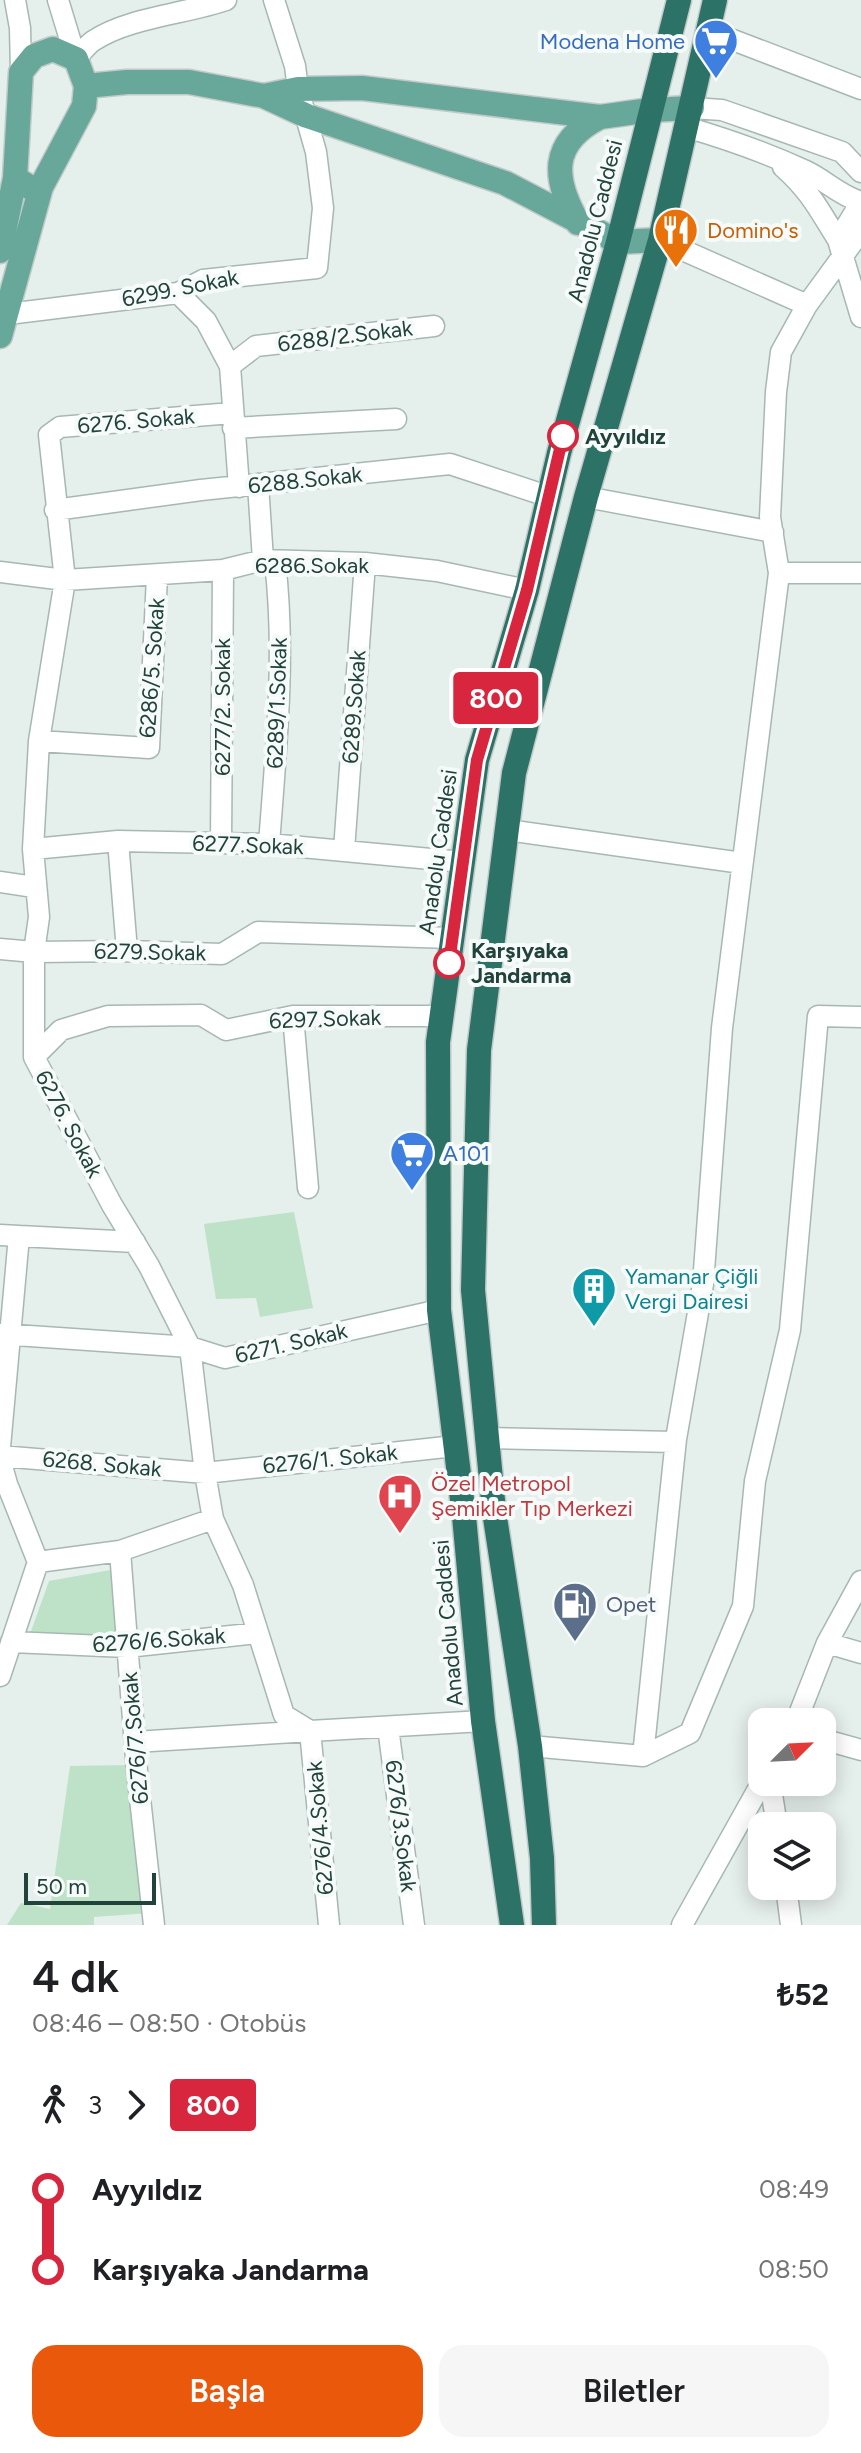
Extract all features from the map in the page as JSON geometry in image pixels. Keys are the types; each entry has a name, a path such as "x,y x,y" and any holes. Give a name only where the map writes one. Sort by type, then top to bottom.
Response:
{"highway":[{"name":"Anadolu Caddesi","path":"512,1925 483,1721 439,1310 438,1056 477,760 527,590 559,453 618,242 679,0"},
{"path":"544,1925 542,1858 530,1746 494,1511 473,1290 479,1050 514,773 586,497 660,240 715,0"}],"main road":[{"path":"0,251 21,72 27,61 45,50 64,52 76,59 86,86 84,106 41,187 4,325"},
{"path":"86,86 127,82 189,82 264,96 307,116 505,183 618,242 660,240"},
{"path":"264,96 298,89 362,88 600,117 650,110 689,118"},
{"path":"578,223 564,199 560,160 569,138 600,117"},
{"path":"8,179 31,188 41,187"}],"street":[{"path":"15,0 20,28 21,72"},
{"path":"58,0 76,59 93,41 138,22 226,0"},
{"name":"6299. Sokak","path":"4,325 178,293 203,280 317,268 323,208 316,152 298,89 295,66 274,0"},
{"path":"707,30 861,89"},
{"path":"689,118 722,110 852,152 861,172"},
{"path":"643,1756 675,1442 703,1284 722,1028 779,573 770,517 781,352 840,249 861,202 840,194 810,173 729,139 689,118"},
{"path":"771,156 802,184 818,204 840,249 861,317"},
{"path":"840,249 861,231"},
{"path":"660,240 807,305"},
{"path":"178,293 206,321 230,366"},
{"name":"6288/2.Sokak","path":"230,366 256,346 434,326"},
{"name":"6289/1.Sokak","path":"230,366 233,421 281,605 279,700 269,844"},
{"path":"233,421 396,419"},
{"name":"6276. Sokak","path":"233,421 60,427 49,435 65,580 39,741 33,849 39,917 34,952 34,1057 190,1347 213,1519 243,1585 284,1715 310,1731"},
{"name":"6288.Sokak","path":"55,510 450,464 550,497"},
{"path":"586,497 773,532"},
{"name":"6286.Sokak","path":"0,572 65,580 223,570 269,561 365,563 437,571 527,590"},
{"name":"6289.Sokak","path":"344,850 365,563"},
{"name":"6277/2. Sokak","path":"221,843 223,570"},
{"path":"779,573 861,573"},
{"name":"6286/5. Sokak","path":"39,741 149,748 157,576"},
{"path":"507,830 742,863"},
{"path":"118,841 127,951"},
{"name":"6277.Sokak","path":"33,849 118,841 269,844 463,862"},
{"path":"0,882 34,887"},
{"name":"6279.Sokak","path":"0,949 222,954 258,932 452,938"},
{"name":"6297.Sokak","path":"34,1057 61,1030 108,1016 201,1015 226,1030 293,1016 442,1016"},
{"path":"293,1016 308,1188"},
{"path":"530,1746 643,1756 690,1733 743,1606 755,1481 790,1330 818,1016 861,1017"},
{"path":"0,1447 9,1236 135,1242"},
{"name":"6271. Sokak","path":"5,1335 190,1347 225,1358 439,1310"},
{"path":"487,1438 675,1442"},
{"name":"6276/1. Sokak","path":"205,1473 455,1446"},
{"path":"0,1457 3,1493 38,1562 0,1676"},
{"name":"6268. Sokak","path":"0,1457 205,1473"},
{"path":"38,1562 120,1551 213,1519"},
{"name":"6276/7.Sokak","path":"120,1551 154,1925"},
{"path":"801,1708 827,1643 861,1581"},
{"name":"6276/6.Sokak","path":"11,1642 127,1647 258,1633"},
{"path":"827,1643 861,1653"},
{"path":"135,1742 483,1721"},
{"name":"6276/3.Sokak","path":"388,1727 414,1925"},
{"name":"6276/4.Sokak","path":"310,1731 329,1925"},
{"path":"836,1743 861,1750"},
{"path":"682,1925 754,1796"},
{"path":"788,1900 791,1925"}],"green space":[{"path":"294,1212 313,1308 260,1317 256,1298 216,1299 204,1224"},
{"path":"116,1569 121,1636 29,1637 49,1581"},
{"path":"132,1765 150,1913 94,1917 94,1925 7,1925 21,1903 50,1909 70,1766"}],"bus line":[{"name":"800","path":"449,963 477,760 527,590 563,436"}],"place":[{"name":"Modena Home","path":"716,80"},
{"name":"Domino's","path":"676,269"},
{"name":"Ayyıldız","path":"563,436"},
{"name":"Karşıyaka Jandarma","path":"449,963"},
{"name":"A101","path":"412,1192"},
{"name":"Yamanar Çiğli Vergi Dairesi","path":"594,1328"},
{"name":"Özel Metropol Şemikler Tıp Merkezi","path":"400,1535"},
{"name":"Opet","path":"575,1643"}]}
